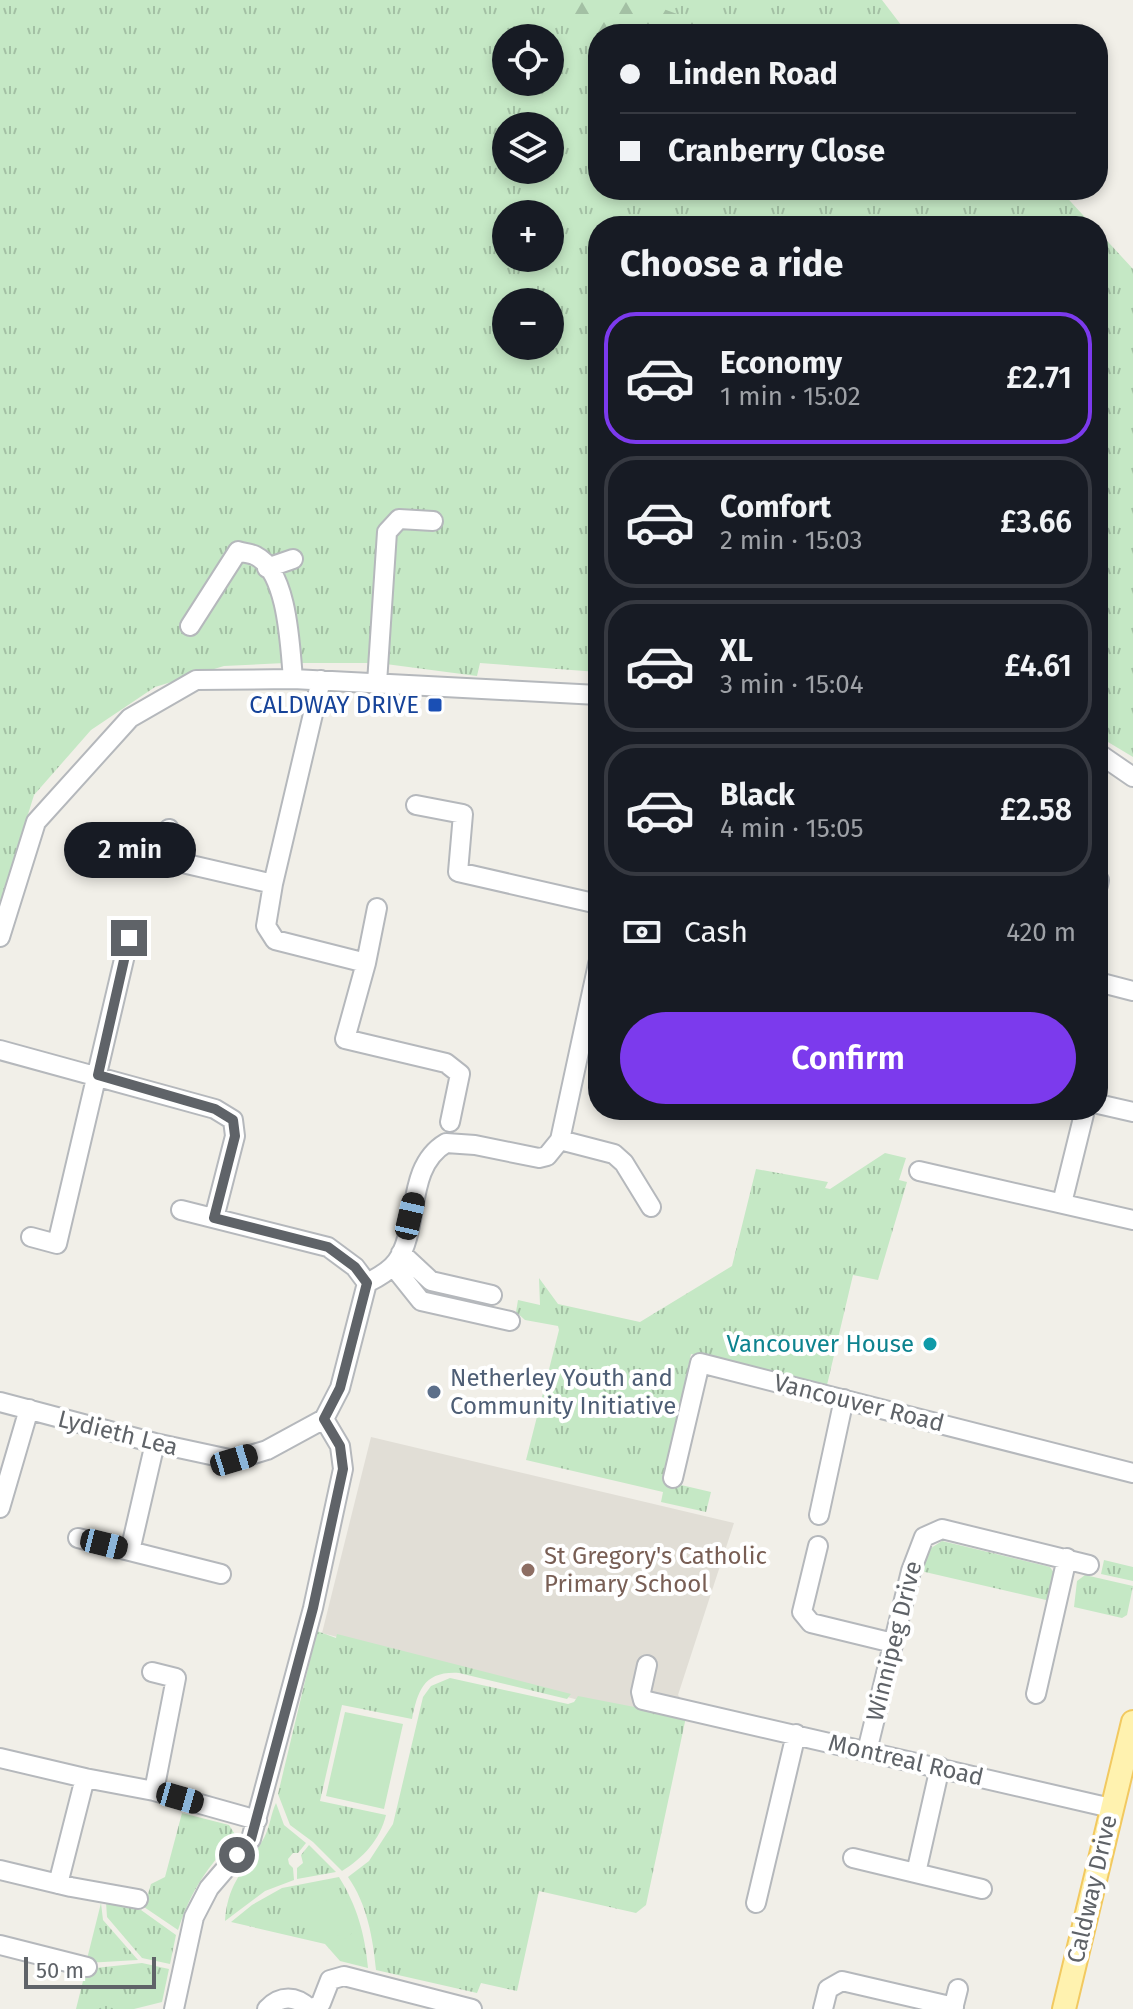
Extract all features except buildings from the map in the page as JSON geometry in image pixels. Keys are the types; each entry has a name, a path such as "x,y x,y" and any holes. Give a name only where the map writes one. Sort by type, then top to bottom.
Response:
{"main road":[{"name":"Caldway Drive","path":"1064,2009 1133,1722"}],"street":[{"path":"377,683 387,532 399,519 433,521"},
{"path":"190,626 238,551 258,557 276,579 285,609 293,679"},
{"path":"267,568 293,559"},
{"path":"0,937 36,822 130,718 196,680 321,680 588,694"},
{"path":"321,680 266,926 275,940 366,963"},
{"path":"1108,760 1133,777"},
{"path":"416,805 463,814 458,872 588,902"},
{"path":"169,829 165,859 273,884"},
{"path":"377,908 345,1039 446,1063 460,1074 450,1122"},
{"path":"31,1237 57,1244 129,938"},
{"path":"1108,985 1133,991"},
{"path":"174,2009 194,1917 209,1888 251,1839 257,1820 313,1608 343,1469 340,1446 324,1419 340,1388 367,1283 397,1259 417,1187 429,1157 438,1148 446,1143 475,1145 539,1158 547,1156 560,1140 588,1023"},
{"path":"0,1050 215,1109 233,1120 235,1136 214,1218"},
{"path":"1108,1106 1133,1112"},
{"path":"1062,1203 1083,1120"},
{"path":"560,1140 614,1154 624,1163 651,1207"},
{"path":"919,1171 1133,1220"},
{"path":"181,1210 328,1247 355,1267 367,1283"},
{"path":"397,1259 431,1281 492,1295"},
{"path":"397,1259 421,1301 510,1321"},
{"name":"Vancouver Road","path":"673,1478 700,1363 1133,1473"},
{"path":"819,1515 844,1399"},
{"name":"Lydieth Lea","path":"0,1402 155,1443 234,1460 267,1450 324,1419"},
{"path":"0,1508 29,1409"},
{"path":"130,1551 155,1443"},
{"name":"Winnipeg Drive","path":"867,1751 917,1550 924,1537 942,1529 1089,1565"},
{"path":"78,1538 221,1574"},
{"path":"818,1546 802,1612 811,1623 893,1643"},
{"path":"1036,1694 1067,1558"},
{"name":"Montreal Road","path":"647,1665 641,1692 643,1700 1111,1808"},
{"path":"152,1672 176,1678 154,1791"},
{"path":"756,1903 796,1734"},
{"path":"0,1758 154,1791 257,1820"},
{"path":"916,1873 940,1767"},
{"path":"58,1884 85,1778"},
{"path":"853,1858 982,1889"},
{"path":"0,1870 138,1899"},
{"path":"0,1945 87,1967"},
{"path":"267,2009 284,1998 302,2001 312,2009 321,2003 330,1980 344,1976 472,2009"},
{"path":"823,2009 828,1989 842,1981 955,2001"}],"shaded area":[{"name":"St Gregory's Catholic Primary School","path":"371,1437 734,1523 678,1695 692,1711 609,1708 322,1633"}],"green space":[{"path":"0,0 882,0 900,24 588,24 588,200 1069,200 1084,216 588,216 588,671 480,663 477,676 378,663 224,666 155,687 91,730 34,795 0,905"},
{"path":"551,0 646,0 704,24 588,24 588,28 548,10"},
{"path":"1108,242 1133,269 1133,757 1108,742"},
{"path":"885,1153 906,1158 899,1180 907,1182 878,1280 853,1275 827,1385 691,1354 664,1481 711,1492 706,1512 661,1502 663,1492 526,1460 559,1330 558,1326 525,1320 516,1312 518,1300 540,1305 539,1278 558,1304 640,1322 732,1266 756,1169 828,1182 825,1188 830,1189"},
{"path":"942,1541 1050,1567 1054,1573 1048,1598 925,1572 922,1569 928,1550"},
{"path":"1104,1560 1133,1567 1133,1581 1101,1574"},
{"path":"1085,1575 1133,1586 1127,1615 1122,1618 1074,1607 1077,1581"},
{"path":"317,1631 571,1694 567,1699 459,1673 447,1673 425,1684 412,1719 342,1705 320,1801 386,1815 370,1848 342,1871 313,1842 290,1825 278,1794"},
{"path":"450,1678 568,1704 578,1696 686,1717 646,1905 636,1913 539,1891 517,1991 481,1983 477,1993 376,1970 368,1922 360,1898 348,1877 369,1861 393,1824 423,1697 431,1686"},
{"path":"345,1712 403,1724 384,1809 326,1796"},
{"path":"276,1803 284,1825 306,1843 288,1859 294,1880 265,1891 225,1921 234,1885 264,1838"},
{"path":"182,1813 229,1825 236,1836 201,1879 178,1930 144,1907 151,1884 165,1877"},
{"path":"309,1845 336,1872 297,1879 297,1868 303,1863 301,1855"},
{"path":"339,1877 359,1921 368,1968 340,1961 325,1944 231,1922 252,1905 282,1888"},
{"path":"335,1895 346,1899 355,1930 346,1939 310,1911"},
{"path":"106,1902 141,1910 176,1935 170,1964 142,1958 107,1917"},
{"path":"101,1903 103,1920 138,1960 86,1963"},
{"path":"142,1963 169,1969 162,2002 134,2009 76,2009 86,1969"}],"place":[{"name":"CALDWAY DRIVE","path":"435,705"},
{"name":"Vancouver House","path":"930,1344"},
{"name":"Netherley Youth and Community Initiative","path":"434,1392"},
{"name":"St Gregory's Catholic Primary School","path":"528,1570"}],"route":[{"path":"129,938 98,1075 215,1109 233,1120 235,1136 214,1218 328,1247 355,1267 367,1283 340,1388 324,1419 340,1446 343,1469 313,1608 251,1839 237,1855"}]}
